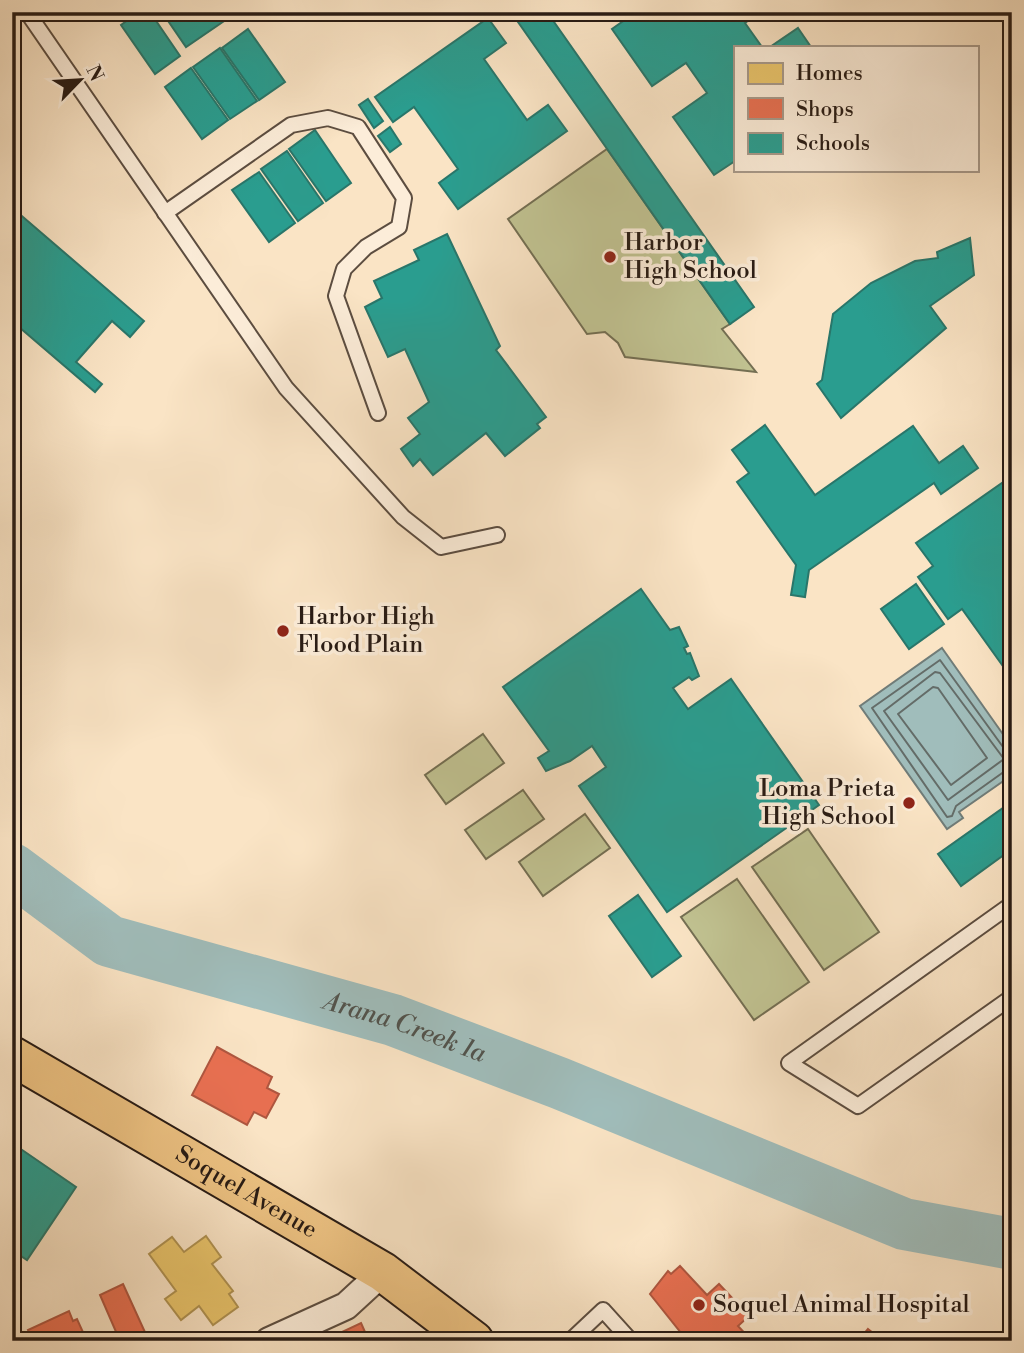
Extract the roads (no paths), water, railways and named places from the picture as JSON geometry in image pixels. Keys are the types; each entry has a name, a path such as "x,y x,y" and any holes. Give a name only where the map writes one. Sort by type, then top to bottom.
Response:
{"main road":[{"name":"Soquel Avenue","path":"12,1056 383,1272 474,1341"}],"street":[{"path":"270,1341 346,1306 383,1272"}],"lane":[{"path":"27,12 286,388 403,517 441,547 497,535"},
{"path":"165,213 291,125 328,118 358,127 404,198 399,227 366,247 344,269 336,296 378,413"},
{"path":"1012,904 789,1063 858,1106 1012,997"},
{"path":"570,1341 603,1310 631,1341"}],"water":[{"path":"942,648 1012,747 1012,775 959,812 963,818 947,829 860,706"}],"waterway":[{"name":"Arana Creek 1a","path":"12,869 109,941 393,1020 559,1083 904,1224 1012,1244"}],"place":[{"name":"Harbor High School","path":"610,257"},
{"name":"Harbor High Flood Plain","path":"283,631"},
{"name":"Loma Prieta High School","path":"909,803"},
{"name":"Soquel Animal Hospital","path":"699,1305"}]}
